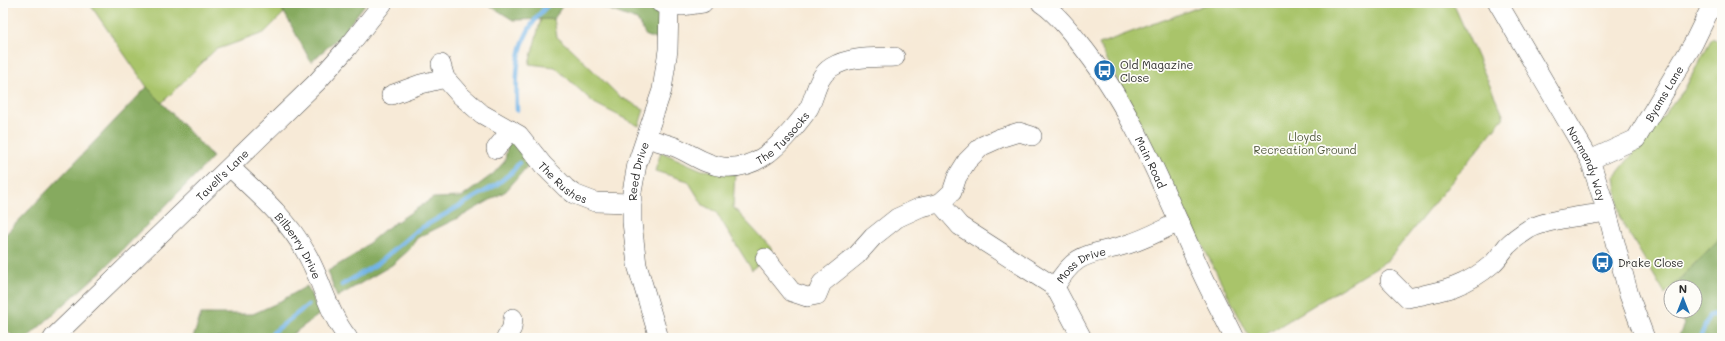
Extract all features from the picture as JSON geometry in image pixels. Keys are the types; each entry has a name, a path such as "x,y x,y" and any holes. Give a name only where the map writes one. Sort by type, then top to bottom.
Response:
{"street":[{"name":"Tavell's Lane","path":"65,334 230,166 317,82 348,47 383,3"},
{"path":"664,4 682,6 704,3"},
{"name":"Main Road","path":"1042,3 1056,16 1084,48 1116,94 1137,131 1198,266 1234,338"},
{"name":"Normandy Way","path":"1498,3 1590,160 1607,212 1629,295 1645,338"},
{"name":"Byams Lane","path":"1590,160 1636,138 1693,44 1713,3"},
{"name":"Reed Drive","path":"659,338 637,265 632,203 637,164 662,90 665,76 669,38 664,4"},
{"name":"The Tussocks","path":"646,138 674,146 711,165 724,167 753,163 763,158 778,146 802,118 809,108 824,73 831,67 840,62 851,60 895,57"},
{"name":"The Rushes","path":"391,95 421,84 443,71 470,104 482,114 511,130 523,139 550,174 574,194 595,202 632,203"},
{"path":"496,149 511,130"},
{"path":"765,258 792,292 807,297 817,295 822,283 858,255 873,237 897,218 921,207 940,203 952,192 957,177 967,161 982,146 1019,132 1032,136"},
{"name":"Bilberry Drive","path":"230,166 280,217 298,240 311,262 330,310 348,338"},
{"name":"Moss Drive","path":"940,203 960,226 1055,287 1065,271 1079,259 1090,254 1126,245 1179,222"},
{"path":"1390,280 1408,298 1448,290 1469,282 1492,264 1514,240 1532,228 1558,221 1607,212"},
{"path":"1055,287 1082,338"},
{"path":"506,338 512,328 513,318"}],"green space":[{"path":"89,3 279,3 284,13 264,33 215,50 162,103 147,87"},
{"path":"279,3 366,3 341,35 311,62"},
{"path":"486,3 564,3 554,19 513,20"},
{"path":"591,3 633,3 661,11 662,41 646,36 637,20"},
{"name":"Lloyds Recreation Ground","path":"1210,3 1453,3 1504,117 1388,260 1260,338 1250,338 1099,44"},
{"path":"541,19 554,19 557,37 620,97 644,109 639,126 594,103 555,67 529,64"},
{"path":"1712,38 1722,43 1722,236 1680,279 1663,279 1663,291 1620,218 1615,176 1684,90"},
{"path":"147,87 213,157 106,267 27,338 16,338 3,329 3,237"},
{"path":"513,141 530,163 506,191 464,215 417,238 409,250 392,265 337,297 328,271 356,254 384,230 433,198 462,197 493,174 505,161 507,147"},
{"path":"661,152 702,170 735,173 733,207 772,249 752,270 716,212 703,205 688,181 655,171"},
{"path":"1722,236 1722,338 1678,338 1684,324 1681,319 1703,319 1703,279 1680,279"},
{"path":"307,286 320,314 287,338 193,338 201,314 253,314 275,304"}],"waterway":[{"path":"517,110 517,79 520,52 530,27 538,15 550,3"},
{"path":"342,285 377,264 416,231 496,185 512,172 519,163"},
{"path":"266,338 308,305"},
{"path":"1700,338 1709,316 1722,312"}],"place":[{"name":"Old Magazine Close","path":"1104,70"},
{"name":"Drake Close","path":"1602,262"}]}
